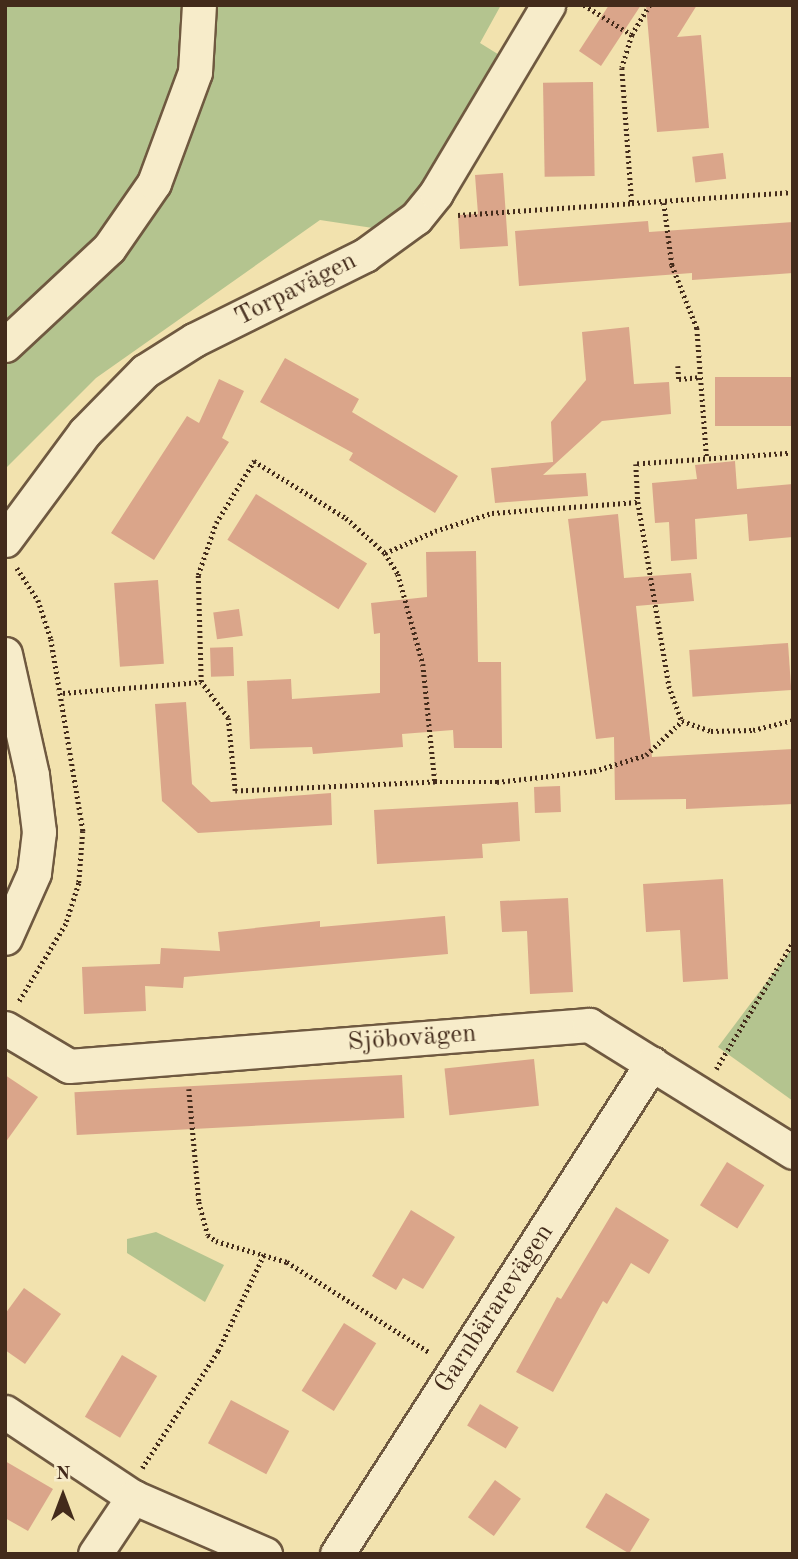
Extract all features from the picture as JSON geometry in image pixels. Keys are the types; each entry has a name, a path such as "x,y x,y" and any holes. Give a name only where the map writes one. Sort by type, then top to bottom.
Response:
{"street":[{"path":"5,345 110,248 154,183 195,72 199,5"},
{"name":"Torpavägen","path":"5,540 85,432 145,371 194,340 365,255 416,218 436,193 548,5"},
{"path":"5,654 13,722 32,775 37,853 23,907 5,938"},
{"name":"Sjöbovägen","path":"5,1028 69,1066 589,1025 793,1152"},
{"name":"Garnbärarevägen","path":"337,1554 652,1063"},
{"path":"5,1412 133,1497 265,1554"},
{"path":"95,1554 133,1497"}],"path":[{"path":"584,5 632,35"},
{"path":"632,203 621,88 632,35 650,5"},
{"path":"504,212 793,192"},
{"path":"664,203 672,265 697,328 707,460"},
{"path":"678,366 680,379 701,377"},
{"path":"682,721 669,686 638,502 636,464 793,453"},
{"path":"435,782 423,664 405,595 385,553 346,519 254,461 216,523 198,575 201,682 228,718 235,791 435,782 497,782 594,771 646,755 682,721"},
{"path":"385,553 435,531 492,513 638,502"},
{"path":"63,694 201,682"},
{"path":"682,721 711,731 753,730 793,720"},
{"path":"701,1094 793,943"},
{"path":"186,1057 202,1222 216,1241 287,1262 456,1369"},
{"path":"133,1497 136,1477 218,1351 264,1254"}],"green space":[{"path":"5,5 501,5 480,43 509,61 438,181 386,230 320,220 96,378 5,469"},
{"path":"793,947 793,1101 718,1047"},
{"path":"156,1232 224,1265 205,1302 127,1253 127,1239"}],"building":[{"path":"609,5 641,5 601,66 579,51"},
{"path":"646,5 697,5 677,37 701,35 709,128 657,132"},
{"path":"593,82 595,176 545,177 543,83"},
{"path":"723,153 726,179 695,183 692,157"},
{"path":"503,173 508,246 460,249 458,215 478,214 475,175"},
{"path":"648,221 649,232 793,222 793,273 692,280 692,273 519,286 515,231"},
{"path":"629,327 634,384 669,382 671,414 602,421 543,475 586,473 588,496 495,503 491,468 553,462 551,422 586,380 582,332"},
{"path":"285,358 359,399 352,412 458,476 435,513 349,460 353,453 260,402"},
{"path":"715,377 793,377 793,426 715,426"},
{"path":"219,379 244,391 222,438 229,442 154,560 111,533 187,416 199,423"},
{"path":"735,461 737,489 793,484 793,537 749,541 747,514 695,519 697,559 671,561 669,522 655,523 652,483 697,479 695,465"},
{"path":"256,494 367,563 338,609 227,540"},
{"path":"618,514 624,578 691,573 694,601 636,606 652,757 793,749 793,804 686,809 686,799 615,800 614,737 596,739 568,519"},
{"path":"476,551 478,662 501,662 502,748 454,748 453,730 402,734 403,747 313,754 312,747 250,749 247,681 291,679 292,699 380,693 380,633 374,634 371,603 427,597 426,552"},
{"path":"158,580 164,664 120,667 114,583"},
{"path":"239,609 243,636 217,639 213,613"},
{"path":"788,643 791,690 693,697 689,650"},
{"path":"233,647 234,676 211,677 210,648"},
{"path":"186,702 192,784 211,802 331,793 332,825 198,833 162,801 155,704"},
{"path":"560,786 561,812 535,813 534,787"},
{"path":"518,802 520,841 482,844 483,858 377,864 374,810"},
{"path":"723,879 728,979 683,982 680,930 646,932 643,884"},
{"path":"568,898 573,992 530,994 527,931 502,932 500,901"},
{"path":"445,916 448,954 184,977 183,988 145,986 146,1011 84,1014 82,967 160,964 161,948 220,951 218,932 320,921 320,927"},
{"path":"534,1059 539,1106 449,1115 444,1068"},
{"path":"5,1075 38,1097 5,1143"},
{"path":"402,1075 404,1118 77,1135 74,1092"},
{"path":"727,1162 764,1185 737,1229 700,1205"},
{"path":"616,1207 669,1240 649,1274 631,1263 607,1304 603,1301 553,1392 516,1372 557,1297 561,1299"},
{"path":"411,1210 455,1237 423,1289 403,1278 396,1290 372,1276"},
{"path":"24,1288 61,1314 25,1364 5,1350 5,1314"},
{"path":"344,1323 376,1343 334,1411 302,1391"},
{"path":"122,1355 157,1376 120,1438 85,1417"},
{"path":"231,1400 289,1431 266,1474 208,1443"},
{"path":"480,1404 519,1427 506,1449 467,1425"},
{"path":"5,1461 53,1489 28,1531 5,1518"},
{"path":"495,1480 521,1499 494,1536 468,1517"},
{"path":"606,1493 650,1519 629,1554 585,1527"}]}
